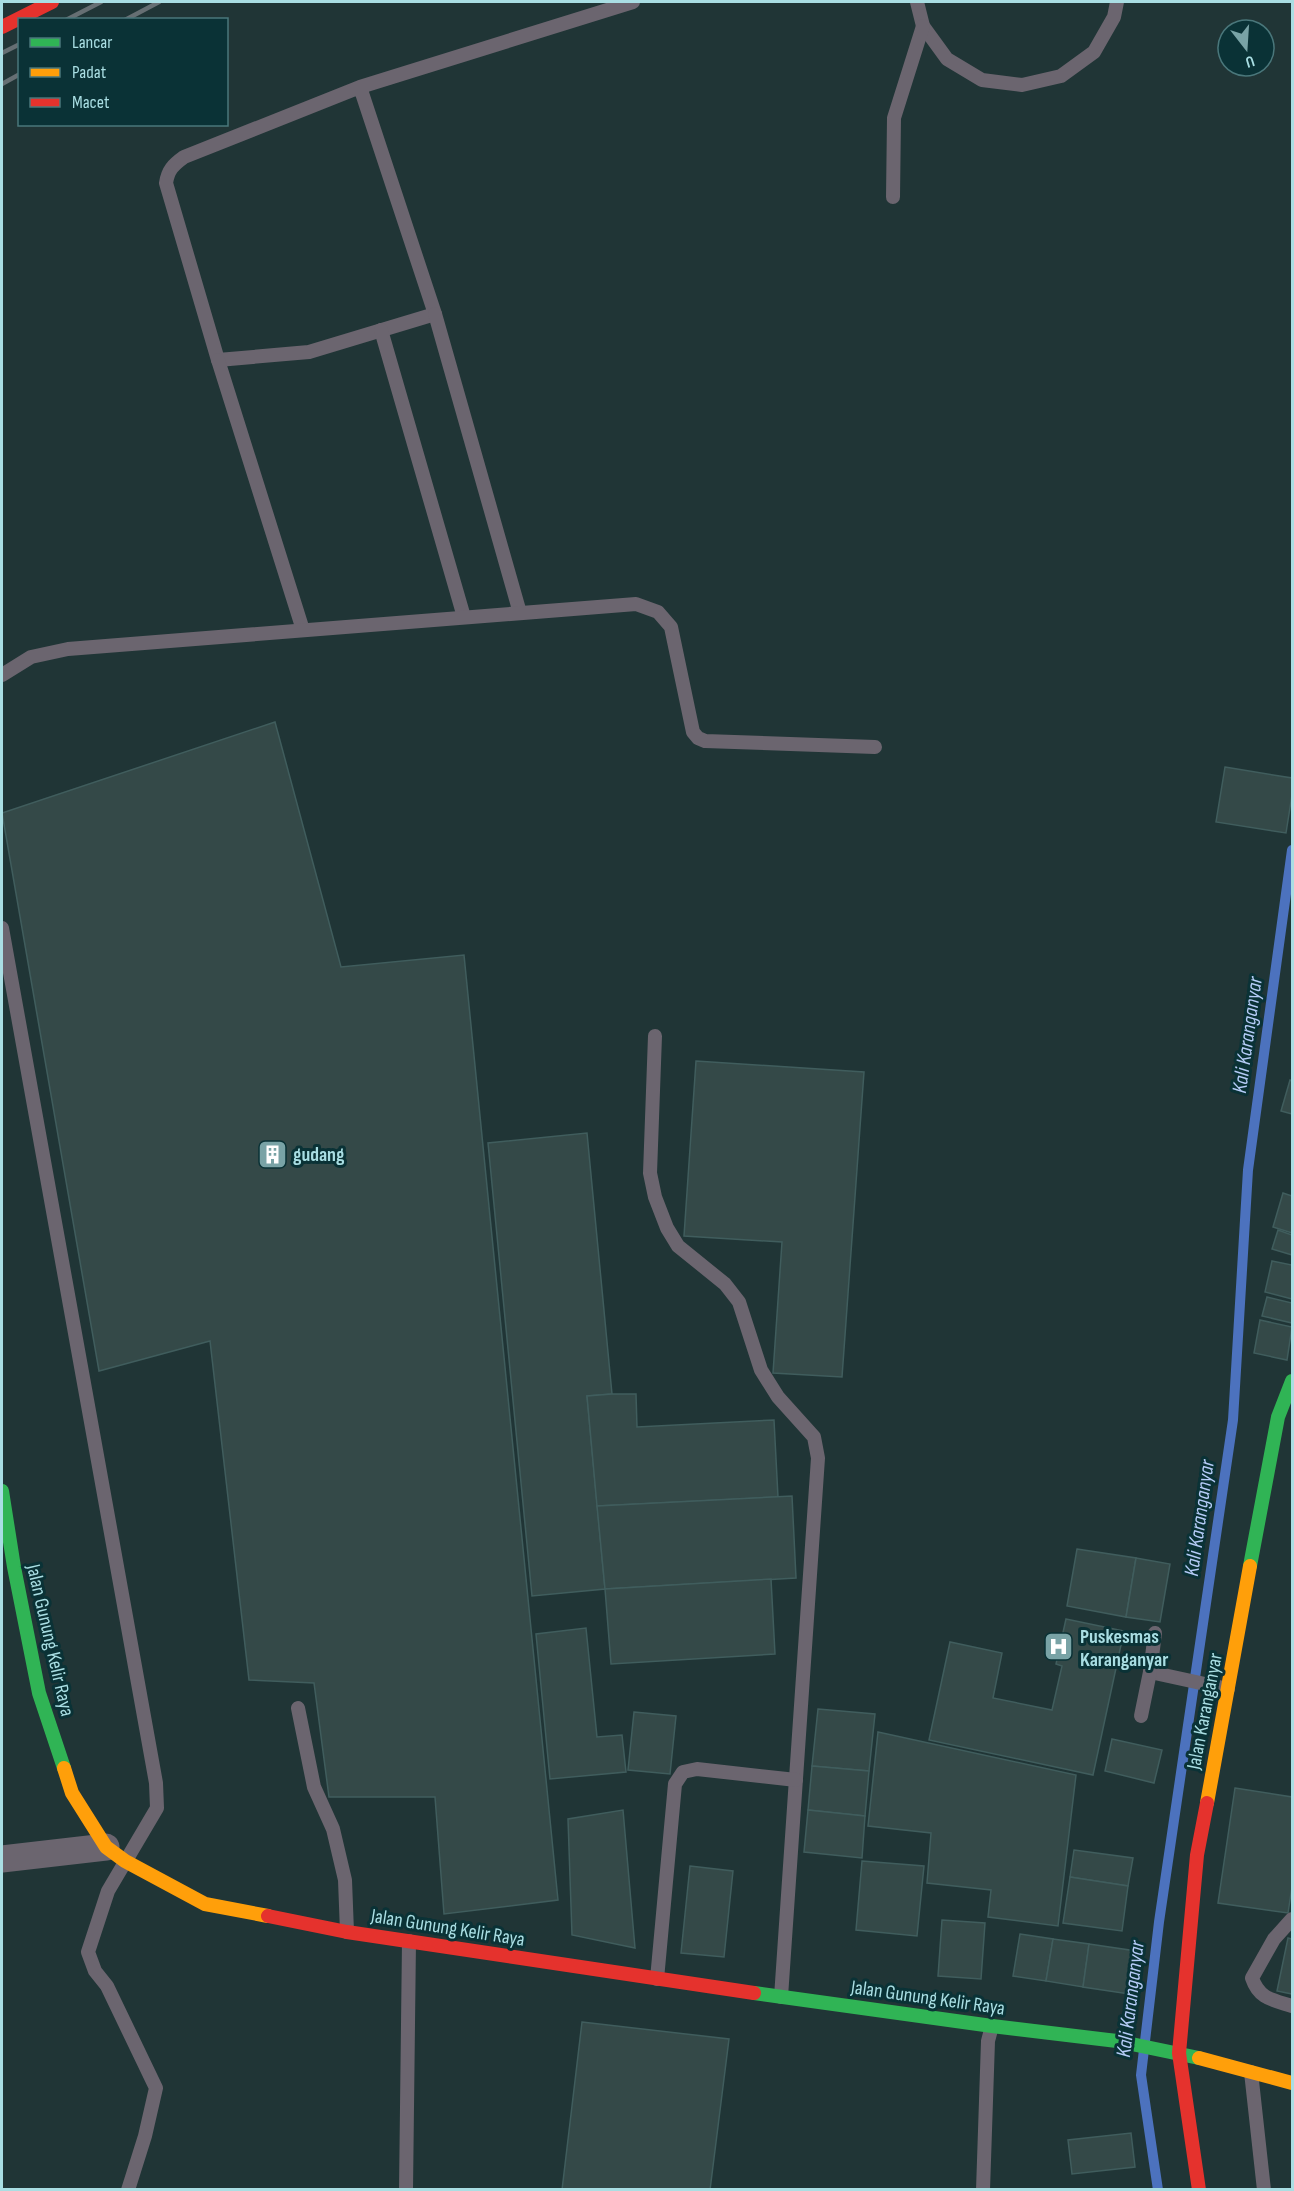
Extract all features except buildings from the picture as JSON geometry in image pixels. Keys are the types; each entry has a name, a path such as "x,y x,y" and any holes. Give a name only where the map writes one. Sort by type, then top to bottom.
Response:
{"street":[{"path":"20,18 52,2"},
{"path":"2,27 18,19"},
{"name":"Jalan Karanganyar","path":"1199,2190 1175,2052 1197,1855 1228,1689 1282,1455 1278,1418 1293,1381"},
{"name":"Jalan Gunung Kelir Raya","path":"2,1491 14,1568 39,1693 72,1793 115,1854 205,1904 347,1932 657,1979 992,2026 1117,2041 1175,2052 1293,2083"},
{"path":"2,1859 115,1854"}],"lane":[{"path":"303,630 218,360 166,183 168,173 173,165 184,157 360,87 633,2"},
{"path":"917,2 923,26 947,59 981,80 1022,85 1061,76 1094,52 1114,17 1117,2"},
{"path":"893,197 894,118 923,26"},
{"path":"360,87 435,314 520,613"},
{"path":"218,360 309,352 435,314"},
{"path":"381,330 464,617"},
{"path":"2,675 31,657 68,649 636,604 658,612 671,627 693,732 698,738 705,741 875,747"},
{"path":"2,928 156,1783 157,1808 115,1854 108,1891 88,1952 95,1971 107,1986 156,2088 145,2136 128,2190"},
{"path":"655,1036 650,1173 655,1197 667,1228 678,1246 725,1284 739,1302 761,1370 778,1397 814,1437 818,1458 781,1997"},
{"path":"1141,1716 1155,1633"},
{"path":"1150,1672 1228,1689"},
{"path":"298,1708 314,1787 333,1829 345,1880 347,1932"},
{"path":"657,1979 675,1784 683,1772 698,1769 796,1780"},
{"path":"1293,1919 1274,1939 1252,1978 1256,1989 1266,1998 1293,2006"},
{"path":"406,2190 410,1941"},
{"path":"983,2190 988,2041 992,2026"},
{"path":"1251,2072 1264,2190"}],"waterway":[{"name":"Kali Karanganyar","path":"1158,2190 1141,2075 1159,1922 1233,1420 1248,1170 1292,850"}],"railway":[{"path":"70,18 101,2"},
{"path":"129,18 159,2"},
{"path":"2,53 18,45"},
{"path":"2,84 18,75"}],"traffic: fast":[{"path":"1250,1566 1278,1417 1292,1381"},
{"path":"2,1491 14,1567 39,1693 64,1768"},
{"path":"754,1993 1117,2041 1199,2058"}],"traffic: slow":[{"path":"1207,1803 1250,1566"},
{"path":"64,1768 72,1793 106,1847 125,1861 205,1904 268,1916"},
{"path":"1199,2058 1292,2083"}],"traffic: jam":[{"path":"20,18 52,2"},
{"path":"2,27 18,19"},
{"path":"1199,2190 1179,2053 1197,1855 1207,1803"},
{"path":"268,1916 347,1932 754,1993"}],"place":[{"name":"gudang","path":"272,1154"},
{"name":"Puskesmas Karanganyar","path":"1059,1647"}]}
